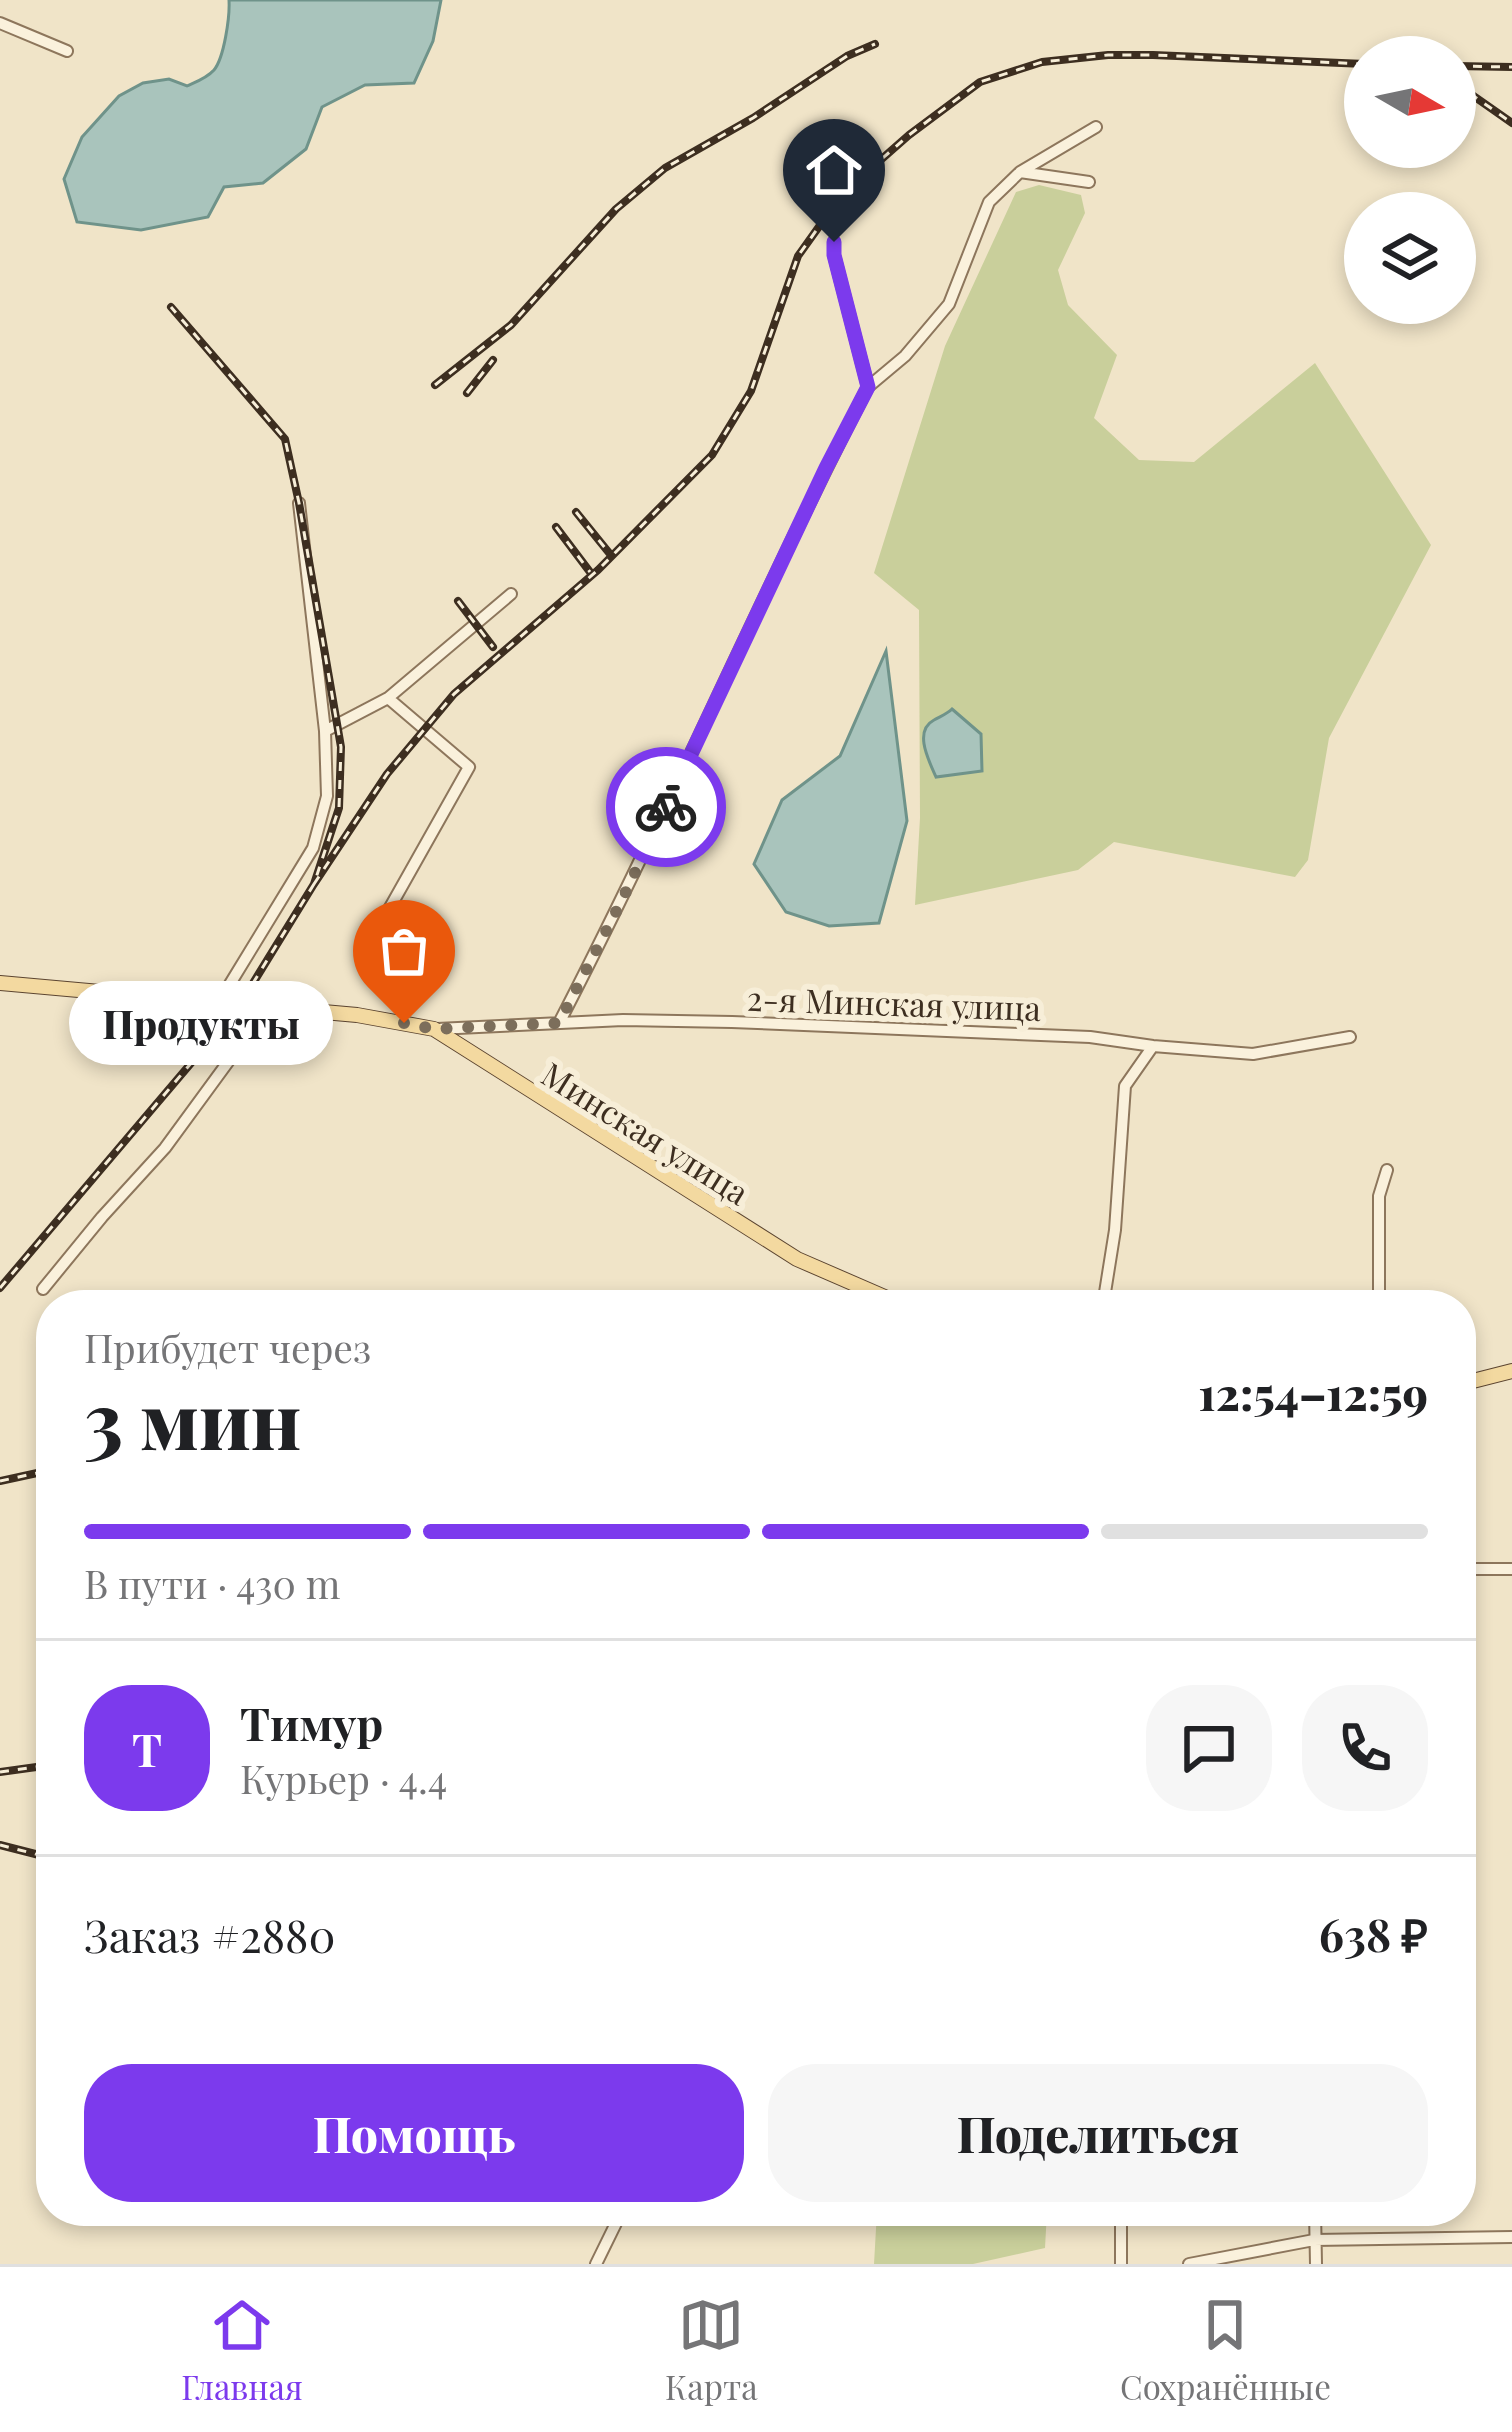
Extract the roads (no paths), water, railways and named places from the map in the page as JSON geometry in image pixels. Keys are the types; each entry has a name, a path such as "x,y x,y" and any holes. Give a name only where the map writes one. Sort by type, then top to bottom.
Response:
{"main road":[{"name":"Минская улица","path":"0,982 375,1017 434,1029 797,1259 868,1290"},
{"path":"1476,1380 1512,1371"}],"street":[{"path":"0,22 67,50"},
{"path":"559,1023 868,387 905,356 949,304 989,202 1020,172 1096,127"},
{"path":"1020,172 1089,182"},
{"path":"834,242 868,387"},
{"path":"219,1002 313,848 327,796 325,731 299,503"},
{"path":"325,731 388,698 511,594"},
{"path":"388,698 470,767 388,911"},
{"path":"43,1288 165,1148 269,1006"},
{"name":"2-я Минская улица","path":"434,1029 623,1020 731,1022 1090,1036 1253,1054 1350,1037"},
{"path":"1105,1290 1115,1230 1125,1086 1153,1046"},
{"path":"1379,1290 1379,1196 1387,1170"},
{"path":"1476,1569 1512,1569"},
{"path":"596,2264 615,2226"},
{"path":"1121,2226 1121,2264"},
{"path":"1314,2226 1316,2264"},
{"path":"1189,2264 1314,2240 1512,2237"}],"water":[{"path":"229,0 441,0 433,41 414,83 365,85 322,107 306,149 263,183 224,187 208,217 141,230 77,222 64,179 82,137 119,96 143,83 169,79 187,86 211,73 223,47"},
{"path":"886,651 907,821 879,923 829,926 786,912 754,864 782,800 840,756"},
{"path":"952,709 981,734 982,771 936,777 924,747 924,731"}],"railway":[{"path":"435,385 511,325 616,209 665,168 847,56 875,44"},
{"path":"314,884 387,774 454,694 598,570 712,455 751,391 798,256 843,193 909,135 980,82 1042,62 1153,55 1344,63"},
{"path":"1476,66 1512,67"},
{"path":"1476,98 1512,123"},
{"path":"0,1288 250,988 314,884 339,808 341,747 285,439 171,307"},
{"path":"467,393 493,360"},
{"path":"576,512 610,554"},
{"path":"556,527 590,572"},
{"path":"458,601 493,647"},
{"path":"0,1481 36,1473"},
{"path":"0,1772 36,1767"},
{"path":"0,1845 36,1854"}],"place":[{"name":"Продукты","path":"404,1023"}]}
